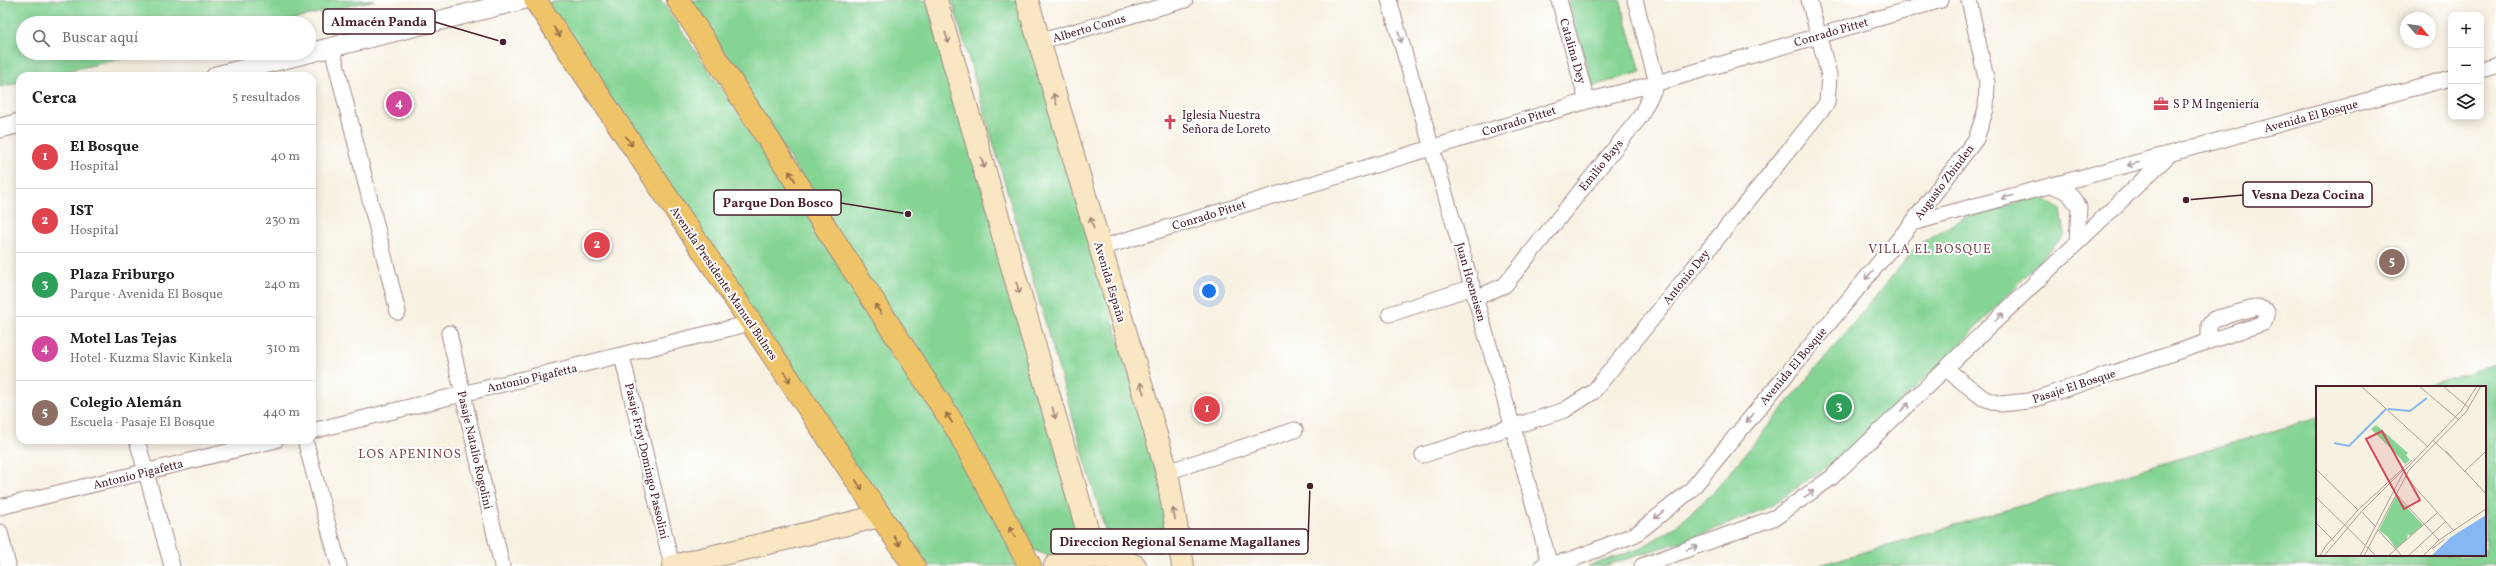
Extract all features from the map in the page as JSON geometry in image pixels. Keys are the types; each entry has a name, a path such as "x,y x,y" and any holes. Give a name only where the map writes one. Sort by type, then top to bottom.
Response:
{"main road":[{"name":"Avenida Presidente Manuel Bulnes","path":"535,0 914,566"},
{"path":"678,0 958,432 1030,566"},
{"path":"936,0 1095,557"},
{"name":"Avenida España","path":"1027,0 1038,42 1166,472 1183,566"},
{"path":"672,566 880,516"},
{"path":"1055,566 1064,562 1095,557 1114,559 1135,566"}],"street":[{"path":"316,52 522,0"},
{"name":"Alberto Conus","path":"1038,42 1186,0"},
{"name":"Juan Hoeneisen","path":"1389,0 1513,428 1547,565"},
{"name":"Catalina Dey","path":"1559,0 1587,101"},
{"path":"1635,0 1657,83"},
{"name":"Antonio Dey","path":"1423,455 1513,428 1565,410 1593,392 1827,103 1829,75 1809,0"},
{"name":"Conrado Pittet","path":"1100,248 1587,101 1657,83 1941,0"},
{"name":"Augusto Zbinden","path":"1912,223 1976,139 1986,109 1987,84 1969,0"},
{"path":"332,48 398,312"},
{"path":"233,72 282,60"},
{"path":"2484,69 2496,66"},
{"name":"Avenida El Bosque","path":"1547,565 1573,559 1636,534 1690,491 1912,223 2448,79"},
{"name":"Emilio Bays","path":"1390,314 1505,285 1640,117 1657,83"},
{"path":"0,128 16,124"},
{"name":"Avenida El Bosque","path":"1642,566 1776,517 1831,478 2170,154"},
{"path":"2051,185 2068,192 2079,206 2077,242"},
{"name":"Antonio Pigafetta","path":"316,430 622,356 751,323"},
{"name":"Pasaje Natalio Rogolini","path":"449,333 502,566"},
{"name":"Pasaje El Bosque","path":"1946,368 1983,398 2001,404 2029,401 2209,341"},
{"name":"Pasaje Fray Domingo Passolini","path":"622,356 672,566"},
{"path":"1166,472 1295,430"},
{"path":"138,444 172,566"},
{"name":"Antonio Pigafetta","path":"0,507 260,444"},
{"path":"306,444 339,566"},
{"path":"0,532 8,566"}],"green space":[{"path":"0,0 374,0 305,16 16,16 16,60 115,60 63,72 16,72 16,83 0,87"},
{"path":"562,0 661,0 960,441 1018,566 913,566 530,8"},
{"path":"691,0 926,0 1083,529 1073,546 1049,556 1033,550"},
{"path":"952,0 1021,0 1173,527 1170,541 1160,551 1132,550 1119,545 1107,536"},
{"path":"1568,0 1620,0 1641,72 1593,86"},
{"path":"2041,196 2061,210 2065,235 1951,354 1838,459 1771,506 1696,537 1604,566 1588,566 1639,549 1675,527 1712,494 1918,245 1963,218"},
{"path":"2496,364 2496,566 1817,566 2316,418 2316,556 2486,556 2486,386 2424,386"}],"place":[{"name":"Almacén Panda","path":"503,42"},
{"name":"Motel Las Tejas","path":"399,104"},
{"name":"S P M Ingeniería","path":"2161,104"},
{"name":"Iglesia Nuestra Señora de Loreto","path":"1170,122"},
{"name":"Vesna Deza Cocina","path":"2186,200"},
{"name":"Parque Don Bosco","path":"908,214"},
{"name":"IST","path":"597,245"},
{"name":"Colegio Alemán","path":"2392,262"},
{"name":"Plaza Friburgo","path":"1839,407"},
{"name":"El Bosque","path":"1207,409"},
{"name":"Direccion Regional Sename Magallanes","path":"1310,486"}],"district":[{"name":"VILLA EL BOSQUE","path":"1930,248"},
{"name":"LOS APENINOS","path":"410,453"}]}
